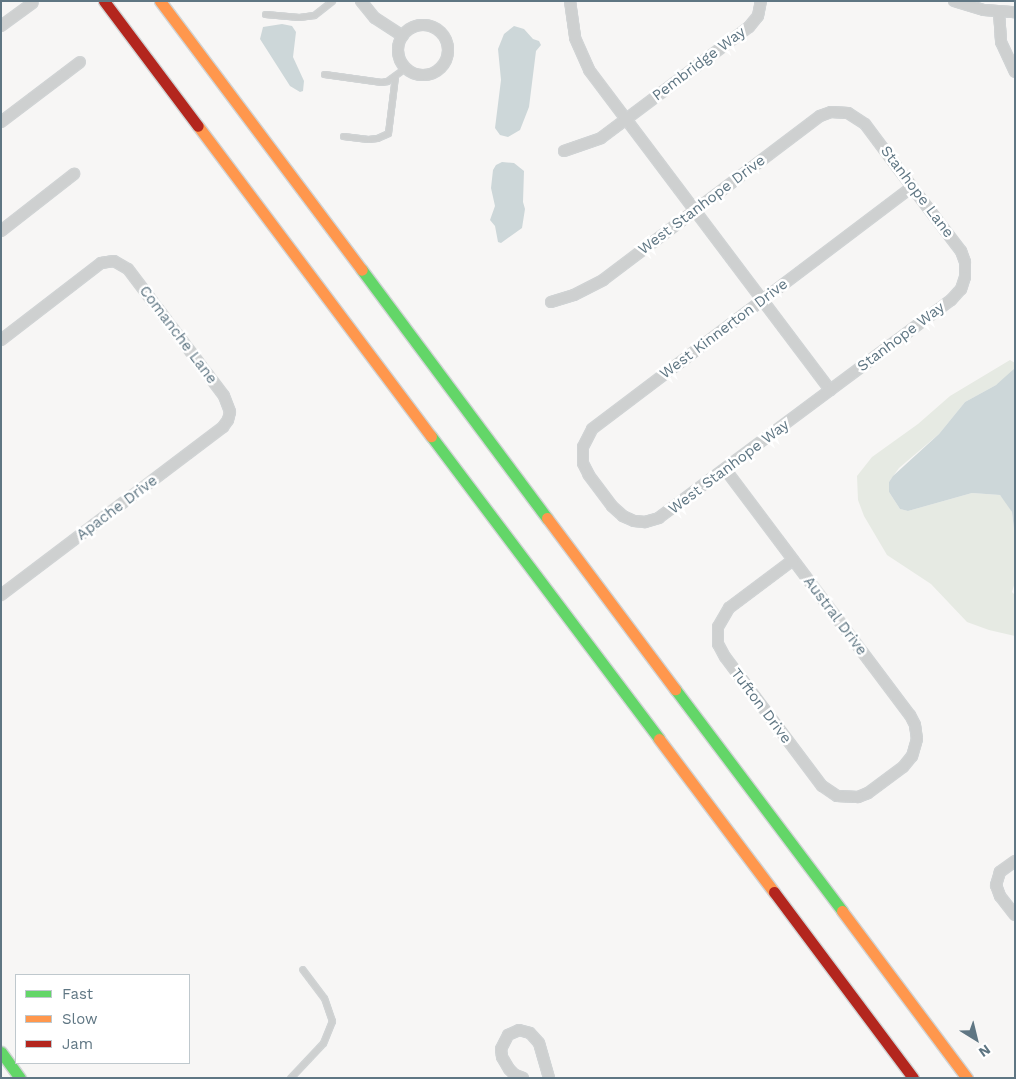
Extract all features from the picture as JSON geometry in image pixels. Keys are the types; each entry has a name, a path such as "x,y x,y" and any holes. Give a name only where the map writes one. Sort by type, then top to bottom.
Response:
{"main road":[{"path":"104,1 913,1078"},
{"path":"160,1 967,1078"},
{"path":"879,1035 902,1078"},
{"path":"1,1052 20,1078"},
{"path":"954,1060 972,1078"}],"street":[{"path":"361,1 375,18 403,36"},
{"path":"570,1 572,28 584,61 626,120 830,390"},
{"name":"Pembridge Way","path":"564,151 600,138 749,27 758,16 761,1"},
{"path":"954,1 969,7 999,12 1015,12"},
{"path":"1,26 33,2"},
{"path":"999,12 1001,42 1015,72"},
{"path":"416,26 432,27 444,37 448,53 441,68 427,75 411,73 405,68 398,52 403,36 416,26"},
{"path":"1,122 80,62"},
{"name":"West Stanhope Drive","path":"551,302 579,293 602,280 820,116 836,112 852,115"},
{"name":"Stanhope Lane","path":"852,115 865,124 961,251 965,262 965,278"},
{"path":"1,230 74,174"},
{"name":"West Kinnerton Drive","path":"601,491 585,469 582,457 583,447 592,429 912,187"},
{"name":"Comanche Lane","path":"1,340 101,264 114,261 128,269 224,396 229,406 229,417"},
{"name":"Stanhope Way","path":"830,390 951,300 961,289 965,278"},
{"name":"West Stanhope Way","path":"601,491 623,516 645,522 666,514 830,390"},
{"name":"Apache Drive","path":"1,595 223,428 229,417"},
{"name":"Austral Drive","path":"725,469 912,718 917,732 916,746 912,756 903,767"},
{"name":"Tufton Drive","path":"793,560 724,613 718,630 718,644 723,654 820,783 830,793 844,797 858,797 868,793 903,767"},
{"path":"1015,861 1000,872 996,885 1000,896 1015,915"},
{"path":"523,1078 509,1069 502,1057 501,1049 508,1035 519,1030 530,1033 539,1043 549,1078"}],"lane":[{"path":"265,14 299,17 314,15 332,1"},
{"path":"324,74 381,82 395,76 405,68"},
{"path":"343,136 368,139 377,138 388,132 395,76"},
{"path":"290,1078 323,1043 332,1021 324,998 302,968"}],"shaded area":[{"path":"282,24 292,26 296,32 293,57 304,81 303,91 300,92 290,86 260,39 263,27"},
{"path":"514,26 524,29 533,39 539,41 541,45 536,51 529,107 520,130 508,137 500,135 495,128 501,80 498,49 504,34"},
{"path":"502,162 514,163 524,171 523,202 525,209 522,228 501,243 498,242 495,226 490,220 495,206 491,188 493,170 496,165"},
{"path":"1010,360 1015,363 1015,368 1008,376 965,402 939,434 899,468 889,482 889,492 900,509 908,511 972,493 1000,495 1007,503 1012,512 1015,538 1015,582 1012,592 1015,595 1015,636 989,630 967,622 931,584 887,555 864,516 858,500 857,476 872,457 918,424 950,396"},
{"path":"1015,368 1015,538 1012,512 1000,495 972,493 908,511 900,509 889,492 889,482 893,476 939,434 965,402 996,385"}],"traffic: fast":[{"path":"362,270 547,518"},
{"path":"431,436 659,739"},
{"path":"675,689 842,911"},
{"path":"1,1052 20,1078"}],"traffic: slow":[{"path":"160,1 362,270"},
{"path":"198,126 431,436"},
{"path":"547,518 675,689"},
{"path":"659,739 774,892"},
{"path":"842,911 967,1078"}],"traffic: jam":[{"path":"104,1 198,126"},
{"path":"774,892 913,1078"}]}
